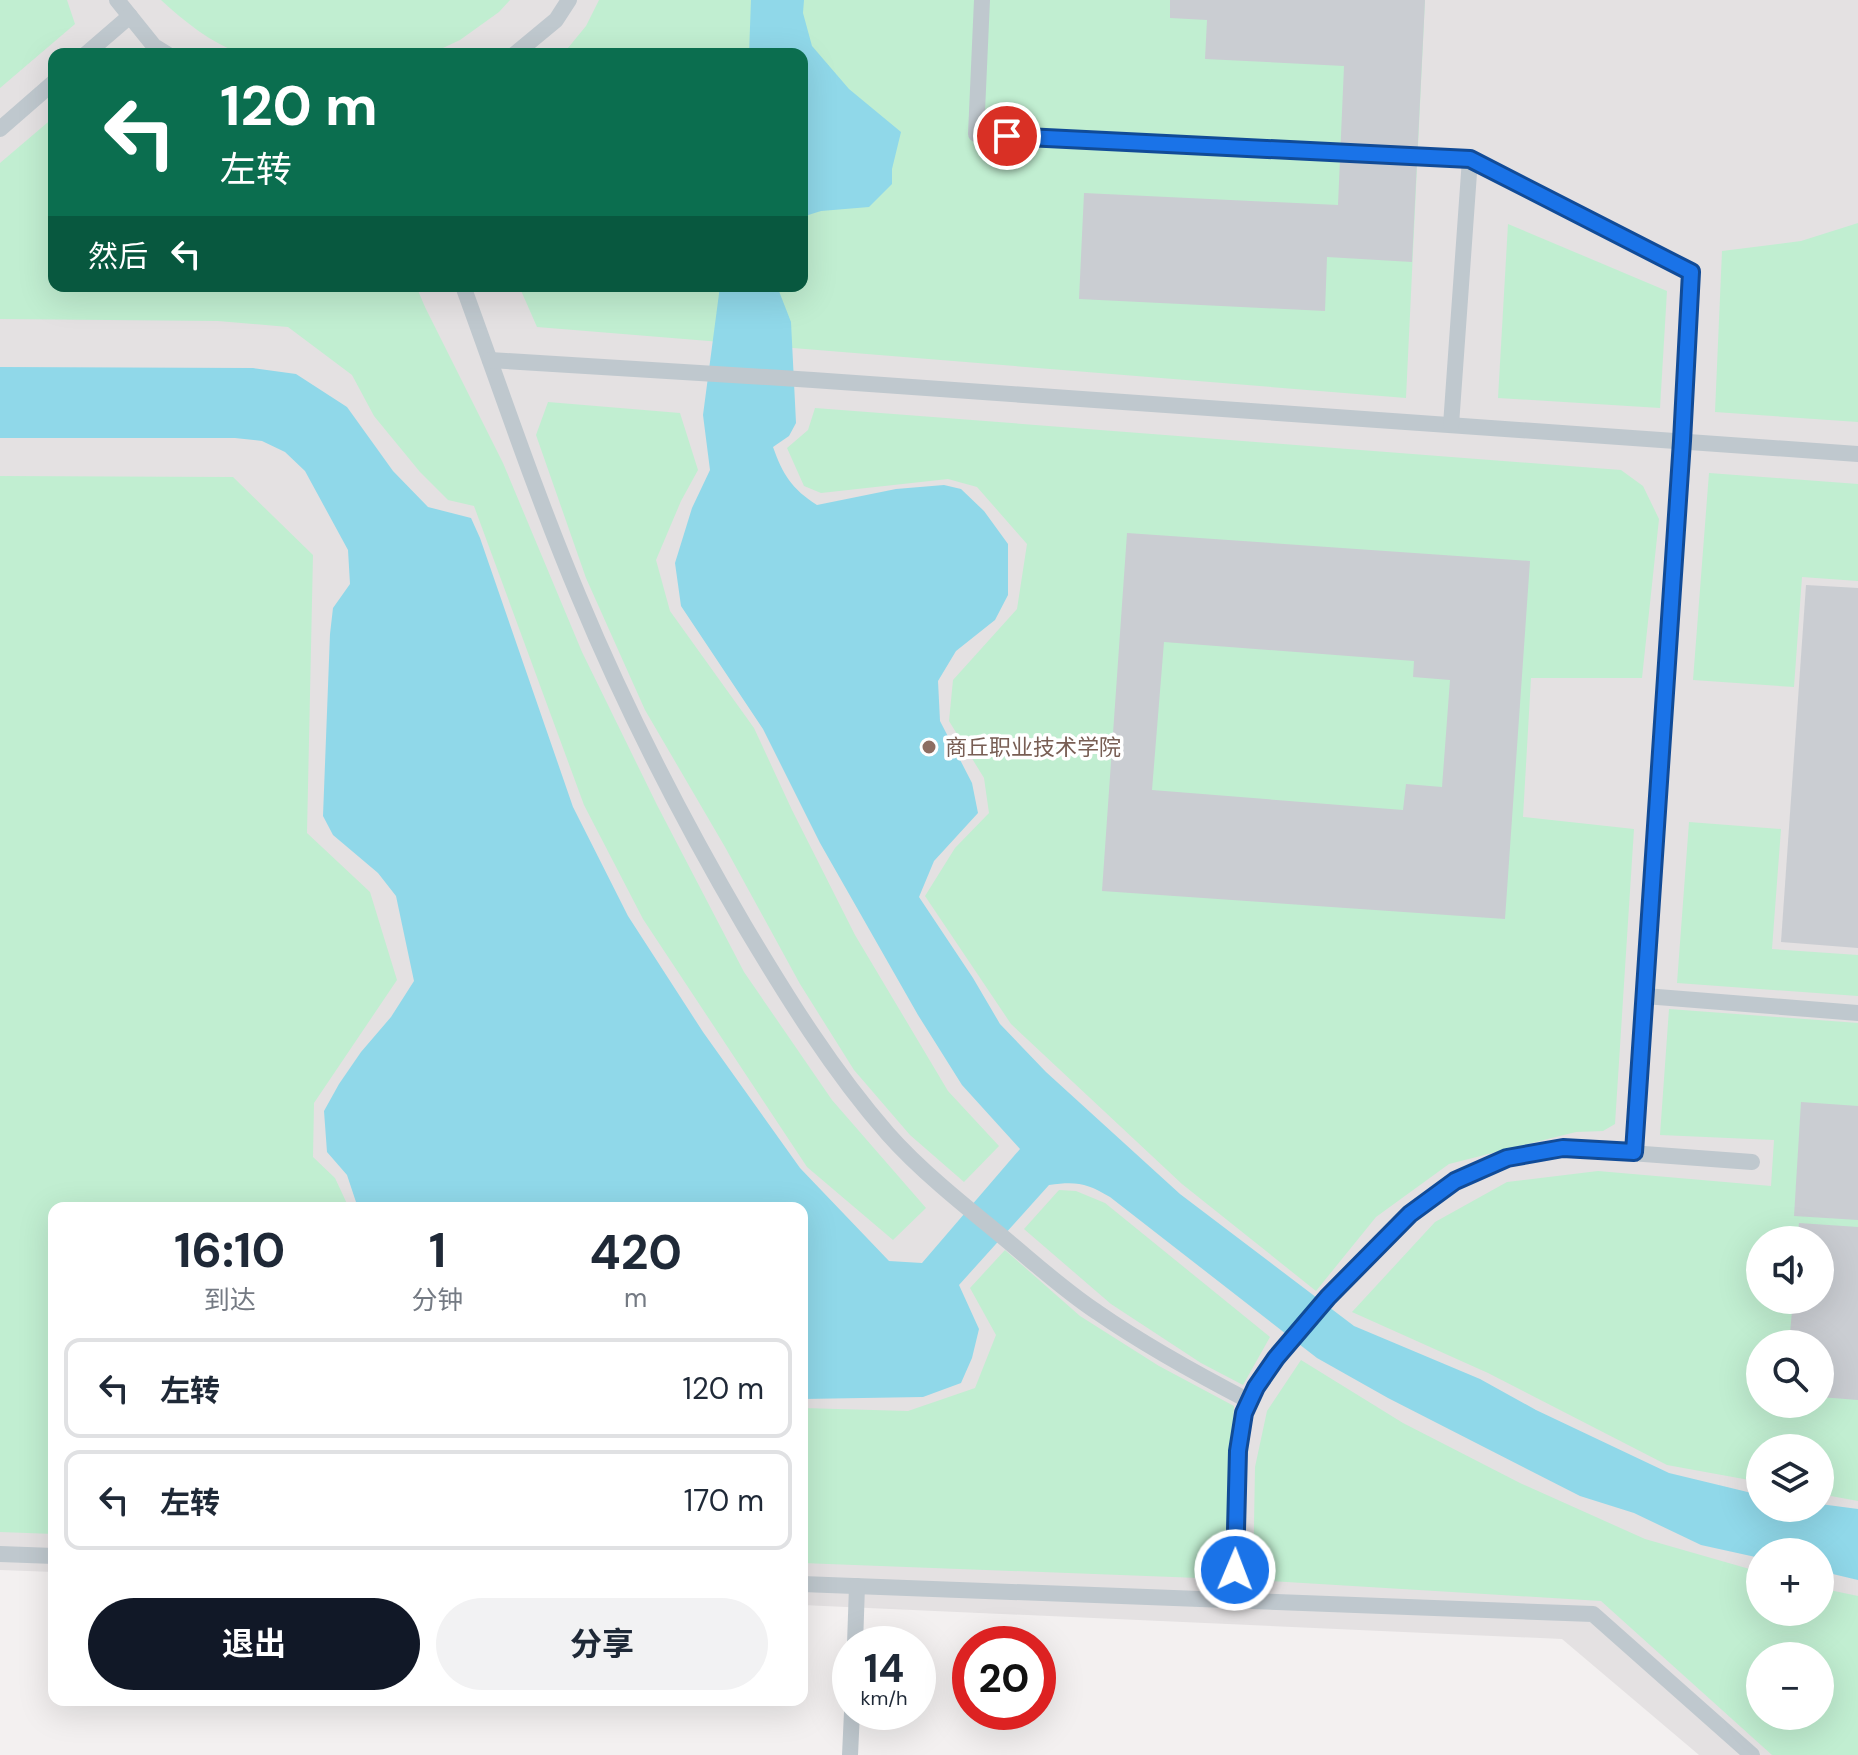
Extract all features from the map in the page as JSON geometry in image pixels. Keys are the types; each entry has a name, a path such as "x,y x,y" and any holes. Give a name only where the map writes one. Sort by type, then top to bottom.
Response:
{"lane":[{"path":"117,0 157,48"},
{"path":"522,48 556,20 569,0"},
{"path":"982,0 976,134 1470,159 1691,272 1634,1152"},
{"path":"93,48 130,16"},
{"path":"0,129 48,87"},
{"path":"1451,425 1470,159"},
{"path":"465,292 536,490 628,708 724,891 830,1061 889,1135 954,1197 1094,1311 1176,1363 1249,1401"},
{"path":"490,360 1858,454"},
{"path":"1645,996 1858,1013"},
{"path":"1235,1600 1238,1451 1249,1401 1276,1358 1328,1297 1410,1214 1455,1181 1507,1158 1563,1148 1752,1162"},
{"path":"0,1554 48,1556"},
{"path":"808,1584 1593,1614 1752,1755"},
{"path":"856,1626 857,1586"},
{"path":"850,1755 851,1730"}],"shaded area":[{"name":"商丘职业技术学院","path":"0,0 1858,0 1858,1755 1699,1755 1562,1639 808,1605 808,1202 48,1202 48,1572 0,1570"}],"green space":[{"path":"0,0 67,0 75,24 0,88"},
{"path":"161,0 510,0 499,12 460,40 443,48 229,48 179,16"},
{"path":"599,0 1425,0 1406,398 537,327 522,292 808,292 808,48 568,48 586,26"},
{"path":"48,122 48,292 419,292 503,463 582,652 744,972 832,1100 926,1208 893,1240 807,1167 643,919 584,805 474,506 448,500 420,472 374,416 352,375 288,327 218,321 0,319 0,163"},
{"path":"1858,223 1858,422 1715,412 1722,251 1801,241"},
{"path":"1508,224 1667,291 1660,408 1498,398"},
{"path":"548,402 680,413 698,470 656,560 670,611 754,728 855,935 948,1091 999,1146 964,1182 910,1135 854,1070 800,984 645,710 586,578 536,435"},
{"path":"815,408 1621,470 1643,486 1659,519 1642,678 1531,678 1523,817 1634,829 1615,1124 1603,1131 1576,1132 1449,1164 1376,1217 1316,1291 1182,1184 1011,1024 925,896 955,848 989,813 984,778 949,721 953,680 1017,609 1027,544 977,487 948,479 821,493 804,486 787,448 808,430"},
{"path":"1709,473 1858,484 1858,581 1802,577 1794,687 1693,680"},
{"path":"0,476 233,477 313,555 307,833 370,892 397,980 314,1103 313,1157 335,1178 346,1202 48,1202 48,1534 0,1532"},
{"path":"1689,822 1781,829 1772,949 1858,955 1858,996 1677,983"},
{"path":"1669,1009 1858,1023 1858,1501 1834,1497 1834,1434 1746,1434 1746,1479 1667,1465 1488,1373 1352,1312 1435,1222 1507,1182 1598,1171 1771,1186 1774,1140 1660,1135"},
{"path":"1059,1190 1076,1191 1105,1203 1270,1337 1243,1385 1201,1363 1111,1304 1024,1229"},
{"path":"1005,1250 1080,1316 1159,1366 1234,1406 1225,1579 808,1563 808,1408 908,1411 975,1388 996,1335 970,1288"},
{"path":"1301,1360 1403,1423 1520,1483 1645,1539 1746,1568 1746,1626 1834,1626 1834,1591 1858,1596 1858,1755 1772,1755 1601,1601 1253,1580 1255,1467 1267,1411"}],"water":[{"path":"751,0 804,0 803,13 812,46 849,89 901,132 892,169 892,184 869,207 808,215 808,48 749,48"},
{"path":"719,292 779,292 791,322 796,423 789,436 773,447 795,487 817,505 896,489 944,485 961,489 984,511 1008,544 1008,595 995,620 956,651 938,681 940,721 972,783 978,813 934,861 919,897 1000,1024 1046,1072 1180,1194 1354,1326 1480,1379 1536,1410 1669,1473 1746,1492 1746,1522 1834,1522 1834,1506 1858,1509 1858,1580 1834,1574 1834,1538 1746,1538 1746,1555 1701,1545 1634,1513 1580,1496 1388,1398 1317,1358 1110,1197 1081,1184 1049,1185 959,1285 979,1329 972,1358 961,1383 923,1397 808,1399 808,1202 356,1202 347,1175 327,1152 324,1111 361,1052 391,1017 414,981 396,896 378,873 333,835 323,816 330,634 333,608 350,584 348,550 305,471 285,452 262,441 235,438 0,438 0,367 253,368 296,374 347,407 393,471 428,507 471,518 573,807 628,916 703,1032 800,1168 889,1261 922,1263 1020,1149 962,1085 918,1015 820,843 763,729 681,606 675,563 692,508 710,470 703,415"}],"building":[{"path":"1170,0 1425,0 1412,262 1327,257 1325,311 1079,299 1084,193 1338,205 1344,66 1205,59 1207,20 1170,18"},
{"path":"1127,533 1530,561 1505,919 1102,891","holes":["1164,642 1414,661 1413,677 1450,680 1442,787 1406,784 1403,810 1152,790"]},
{"path":"1806,585 1858,588 1858,948 1781,942"},
{"path":"1801,1102 1858,1106 1858,1220 1794,1216"},
{"path":"1799,1223 1858,1227 1858,1400 1834,1398 1834,1330 1790,1330 1792,1314 1834,1314 1834,1226 1799,1226"}],"place":[{"name":"商丘职业技术学院","path":"929,747"}],"route":[{"path":"1007,136 1470,159 1691,272 1634,1152 1563,1148 1507,1158 1455,1181 1410,1214 1328,1297 1276,1358 1256,1387 1244,1413 1238,1451 1235,1570"}]}
